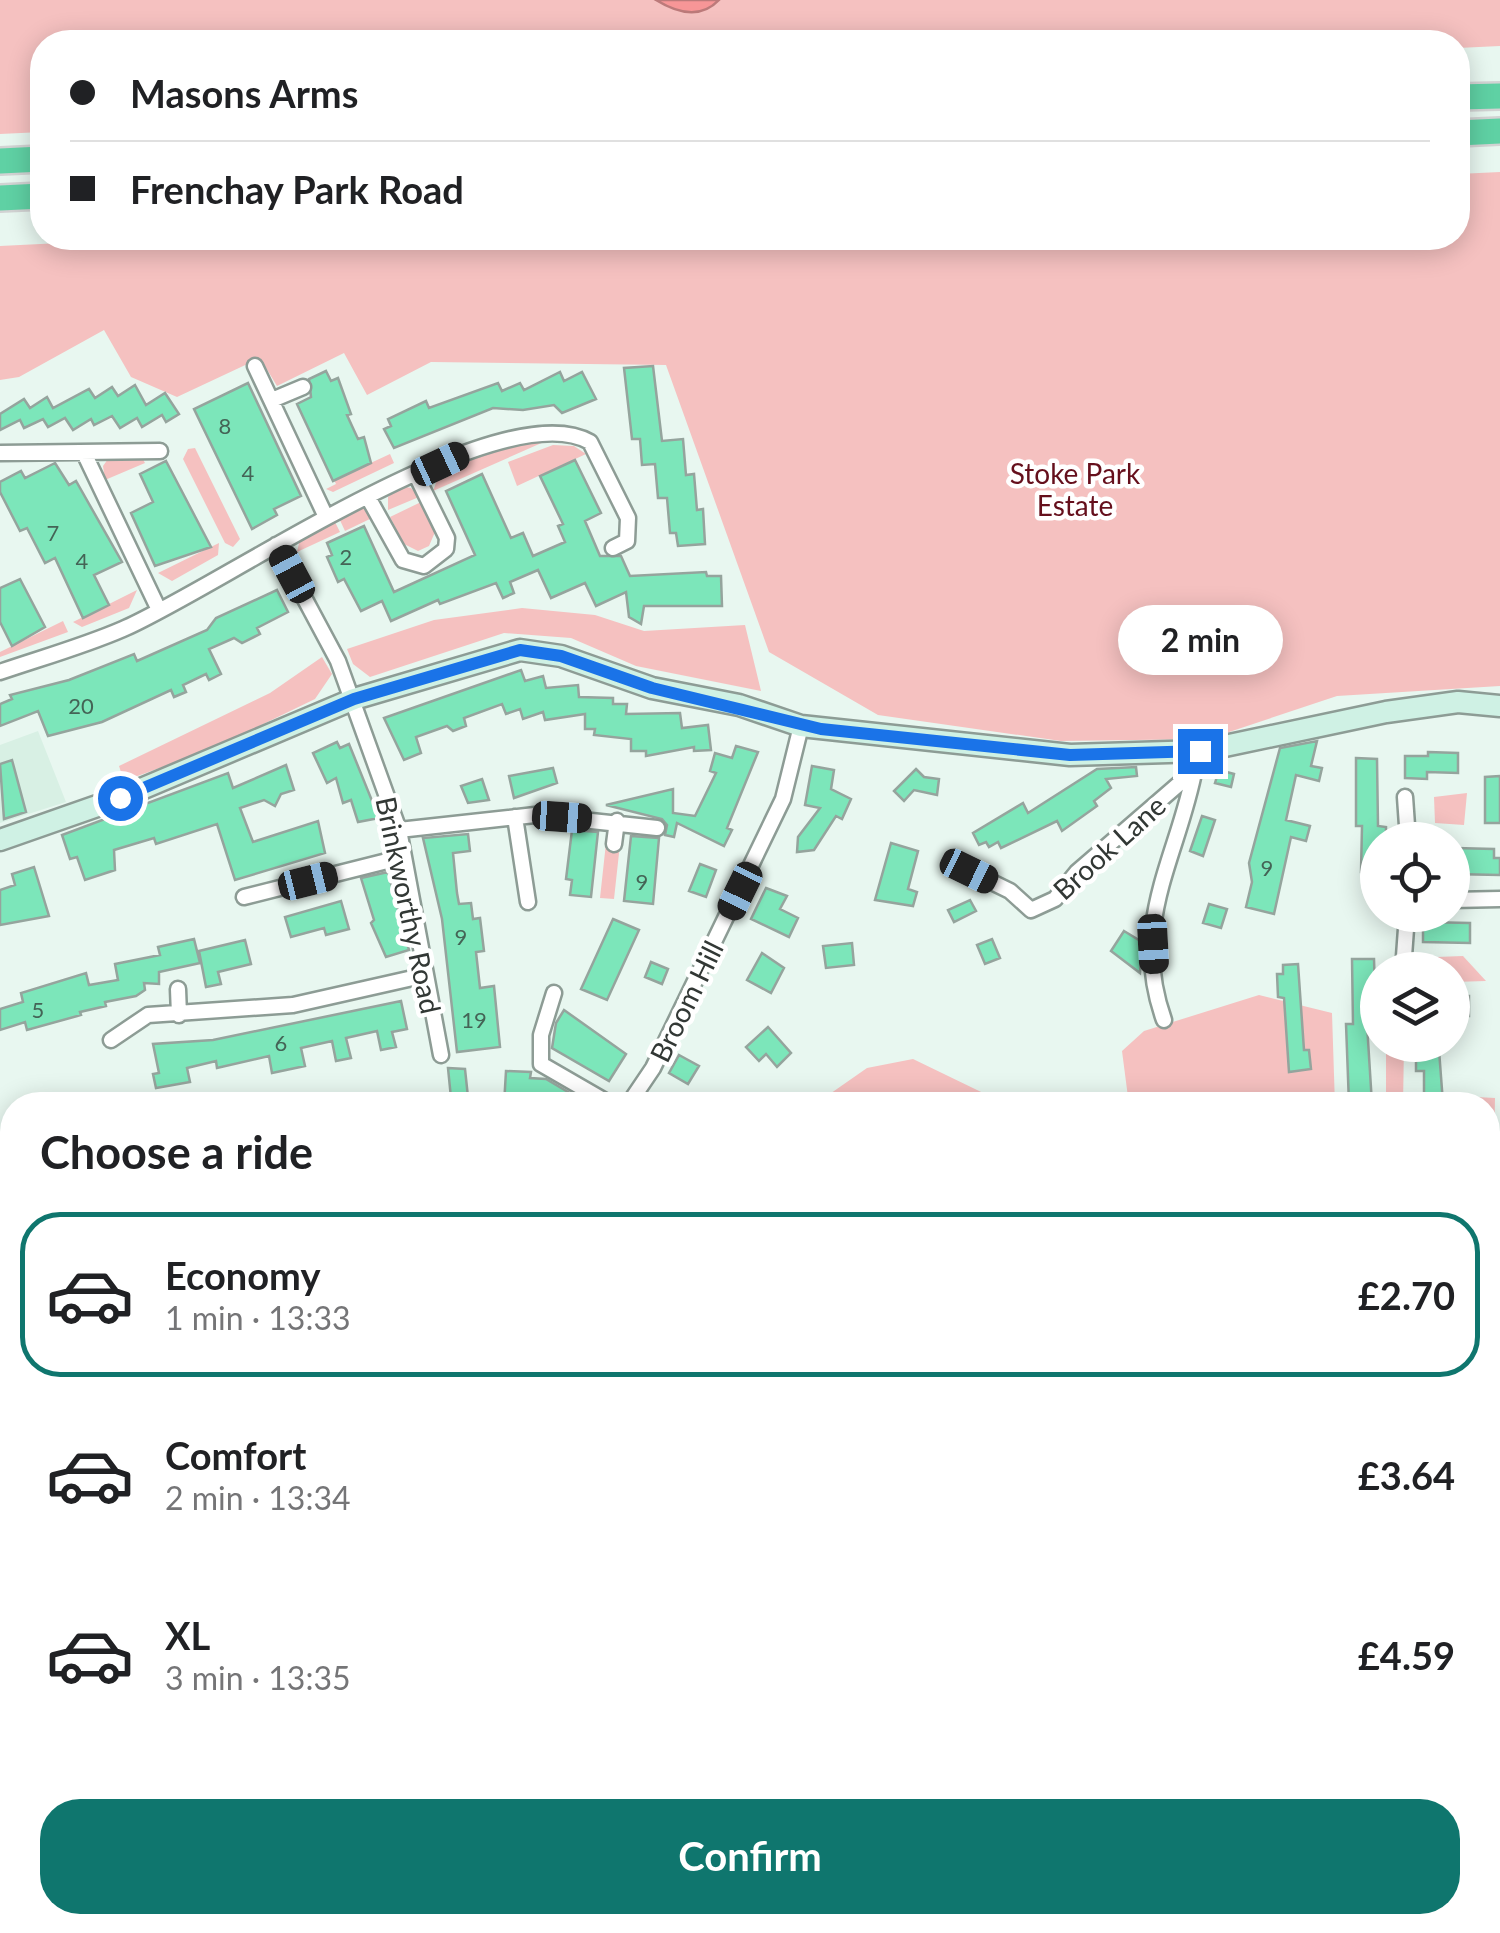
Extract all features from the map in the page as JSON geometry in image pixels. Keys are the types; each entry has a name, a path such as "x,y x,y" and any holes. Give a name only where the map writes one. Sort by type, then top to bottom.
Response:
{"highway":[{"path":"1470,97 1500,96"},
{"path":"1470,133 1500,132"},
{"path":"0,161 30,160"},
{"path":"0,198 30,197"}],"main road":[{"path":"0,840 120,798 354,699 520,650 561,656 652,688 756,710 801,726 1070,755 1198,760 1356,716 1458,702 1500,706"}],"street":[{"path":"254,366 326,517"},
{"path":"272,400 304,386"},
{"path":"0,672 124,629 326,517 490,441 580,436 598,452 628,518 627,541 614,548"},
{"path":"0,453 85,455 160,451"},
{"path":"85,455 159,610"},
{"path":"369,499 402,560 424,566 446,549 447,538 416,475"},
{"name":"Brinkworthy Road","path":"276,544 354,699 399,830 441,1056"},
{"name":"Broom Hill","path":"639,1092 681,1014 783,799 801,726"},
{"path":"1164,1020 1155,973 1157,891 1198,760"},
{"name":"Brook Lane","path":"969,871 1010,891 1031,910 1055,900 1077,872 1198,760"},
{"path":"1405,796 1407,822"},
{"path":"399,830 515,817 617,821 658,828"},
{"path":"515,817 528,902"},
{"path":"614,844 617,821"},
{"path":"244,897 403,857"},
{"path":"1470,900 1500,899"},
{"path":"111,1040 148,1015 292,1005 426,975"},
{"path":"178,990 180,1015"},
{"path":"554,993 541,1035 542,1064 590,1092"}],"shaded area":[{"path":"656,0 719,0 705,10 689,12"},
{"path":"38,731 66,802 0,823 0,745"}],"green space":[{"path":"0,0 1500,0 1500,46 1470,47 1470,30 30,30 30,133 0,134"},
{"name":"Stoke Park Estate","path":"1500,172 1500,686 1337,696 1208,739 1061,741 878,715 769,652 666,365 431,362 367,395 344,353 277,386 260,358 177,397 131,377 104,330 19,377 0,380 0,246 30,245 30,250 1470,250 1470,173"},
{"path":"546,441 433,491 442,467 486,447"},
{"path":"553,445 574,446 586,454 517,486 508,462"},
{"path":"195,448 240,539 233,547 225,543 183,459 188,449"},
{"path":"140,454 145,463 105,480 103,466 108,459"},
{"path":"390,454 394,463 333,492 326,489 336,484 334,480"},
{"path":"401,486 411,488 419,497 388,510 388,497"},
{"path":"421,502 435,532 429,546 418,551 404,544 390,517"},
{"path":"361,507 374,517 345,531 338,516"},
{"path":"333,518 340,532 297,552 300,539"},
{"path":"219,543 218,555 172,581 158,573"},
{"path":"137,590 129,608 82,627 73,622"},
{"path":"522,608 595,615 644,631 745,625 761,691 636,666 571,638 504,633 370,677 353,664 347,649 434,620"},
{"path":"63,621 68,632 0,657 0,652"},
{"path":"322,657 332,674 315,699 214,748 124,781 119,766 270,693"},
{"path":"1467,793 1464,822 1435,822 1434,797"},
{"path":"606,843 620,844 614,899 600,898"},
{"path":"1470,964 1486,981 1470,981"},
{"path":"1259,995 1332,1013 1335,1092 1127,1092 1122,1051 1144,1031"},
{"path":"913,1059 981,1092 833,1092 867,1068"},
{"path":"1386,1062 1404,1062 1403,1092 1386,1092"}],"building":[{"path":"653,366 662,441 683,439 686,475 694,474 697,510 703,509 705,544 678,546 676,533 670,533 667,498 658,498 655,464 642,465 640,439 632,439 624,368"},
{"path":"326,371 331,381 338,378 351,414 347,415 358,439 364,437 371,463 333,481 297,404 311,397 309,379"},
{"path":"560,372 564,381 582,372 596,399 562,413 554,405 523,410 493,408 394,448 384,429 391,426 388,419 426,401 429,408 498,383 502,391 520,383 524,390"},
{"path":"248,383 301,496 274,509 277,515 252,529 194,409"},
{"path":"135,385 146,405 165,393 179,414 166,422 162,415 142,427 137,418 120,428 112,416 94,425 91,419 73,430 65,418 48,427 43,419 24,428 20,420 0,430 0,414 24,399 30,408 47,397 53,408 89,389 95,398 112,387 118,396"},
{"path":"575,460 601,513 585,521 600,556 621,556 630,576 706,572 707,576 721,576 722,606 644,606 641,624 629,617 626,592 596,606 585,583 551,598 538,570 510,582 514,593 503,598 496,583 440,604 438,600 391,621 382,601 361,611 344,579 338,582 327,557 332,555 327,543 364,526 394,592 475,555 446,491 482,474 511,538 523,533 533,556 565,542 558,526 563,524 540,476"},
{"path":"166,461 211,547 155,566 131,513 153,502 140,474"},
{"path":"55,463 69,485 76,481 122,562 94,575 109,605 83,618 55,558 45,563 27,528 20,531 0,492 0,482 21,471 25,478"},
{"path":"20,579 45,627 12,646 0,622 0,588"},
{"path":"277,590 288,612 257,628 260,634 242,643 234,638 209,649 221,674 209,680 206,674 183,685 186,692 174,697 171,690 102,722 48,736 38,711 0,726 0,704 12,699 10,695 69,680 134,654 137,661 207,630 216,618"},
{"path":"521,670 525,681 543,676 546,688 578,685 579,697 613,698 613,704 627,704 626,714 680,713 682,728 708,725 711,750 694,751 694,747 646,756 646,751 631,751 631,739 594,735 595,729 585,729 585,714 545,720 543,712 523,719 520,709 506,714 502,704 464,718 466,726 453,731 447,726 416,737 421,753 404,760 384,718"},
{"path":"1317,741 1311,766 1322,768 1319,781 1296,775 1286,820 1310,826 1306,841 1291,837 1274,914 1246,907 1252,882 1249,863 1280,748"},
{"path":"337,742 340,748 349,744 379,818 358,822 351,800 343,803 336,778 327,783 313,753"},
{"path":"736,746 758,752 727,828 732,830 724,846 677,823 674,837 665,835 667,825 662,819 606,805 673,789 673,813 695,816 716,773 710,771 715,753 732,758"},
{"path":"1428,752 1458,753 1458,773 1427,772 1427,779 1405,778 1405,756 1428,756"},
{"path":"1356,758 1377,759 1378,822 1360,822 1356,826"},
{"path":"12,760 26,812 4,819 0,764"},
{"path":"286,765 294,790 281,794 275,806 264,800 240,808 253,842 318,821 325,853 235,880 217,824 156,844 154,838 114,850 115,870 85,880 77,857 70,859 62,835 228,773 233,788"},
{"path":"812,766 834,770 831,789 851,799 842,819 836,816 814,850 797,852 798,837 820,808 805,805"},
{"path":"1136,767 1137,776 1106,779 1111,788 1094,801 1097,806 1062,831 1057,821 1001,848 998,842 989,847 986,842 979,845 973,833 1023,803 1028,813 1097,769"},
{"path":"553,768 557,783 514,798 509,776"},
{"path":"916,769 924,777 939,779 937,795 914,790 904,801 894,791"},
{"path":"1219,770 1234,774 1231,787 1215,783"},
{"path":"1500,776 1500,823 1485,823 1485,777"},
{"path":"482,779 489,800 468,803 461,786"},
{"path":"1202,816 1215,820 1203,856 1190,851"},
{"path":"572,830 598,832 591,897 570,895 572,880 566,879"},
{"path":"468,834 470,851 453,853 457,893 459,904 471,903 473,919 480,918 484,951 476,952 480,988 494,986 500,1047 457,1052 442,919 423,838"},
{"path":"631,836 659,838 653,904 624,901"},
{"path":"891,843 918,851 908,889 917,892 913,906 875,900"},
{"path":"1470,848 1494,849 1494,858 1500,858 1500,875 1470,874"},
{"path":"700,864 716,870 706,897 689,891"},
{"path":"34,867 49,916 0,925 0,890 15,885 12,874"},
{"path":"388,872 409,950 386,957 371,923 374,920 361,878"},
{"path":"766,888 787,896 780,909 798,918 789,937 751,919"},
{"path":"970,900 976,911 954,922 948,910"},
{"path":"341,901 349,929 326,935 324,928 291,937 285,917"},
{"path":"1209,904 1227,909 1221,928 1203,923"},
{"path":"613,919 639,930 607,1000 581,989"},
{"path":"1124,931 1142,942 1140,973 1111,951"},
{"path":"1423,932 1470,932 1470,943 1423,942"},
{"path":"194,939 200,963 159,972 159,984 144,983 145,990 136,996 105,1002 106,1006 80,1012 81,1015 27,1030 25,1022 0,1030 0,1009 23,1002 21,993 86,973 89,985 118,980 115,964 160,955 158,947"},
{"path":"992,939 1000,958 985,964 977,945"},
{"path":"245,940 251,964 218,972 221,984 206,987 199,951"},
{"path":"852,943 854,965 826,968 823,946"},
{"path":"762,953 784,968 771,993 747,980"},
{"path":"1352,959 1360,959 1360,1062 1369,1062 1371,1092 1349,1092 1346,1024 1353,1024"},
{"path":"651,962 668,969 662,984 645,977"},
{"path":"1298,964 1304,1050 1309,1050 1311,1069 1289,1072 1284,998 1278,997 1277,974 1283,974 1283,965"},
{"path":"401,1001 407,1029 392,1032 396,1047 381,1050 377,1031 346,1038 351,1058 336,1061 332,1041 301,1048 305,1066 272,1073 269,1056 217,1068 216,1061 187,1068 190,1082 156,1088 153,1074 159,1073 153,1044 213,1040"},
{"path":"564,1010 626,1054 609,1081 552,1048 556,1023"},
{"path":"768,1027 791,1053 777,1067 766,1054 759,1061 746,1047"},
{"path":"679,1055 699,1066 688,1084 669,1073"},
{"path":"1416,1062 1440,1062 1442,1092 1424,1092 1424,1071 1416,1071"},
{"path":"448,1068 465,1069 467,1092 450,1092"},
{"path":"506,1071 531,1072 530,1078 546,1079 568,1092 505,1092"}],"route":[{"path":"120,798 354,699 520,650 561,656 652,688 756,710 776,720 821,729 1070,755 1200,751"}]}
